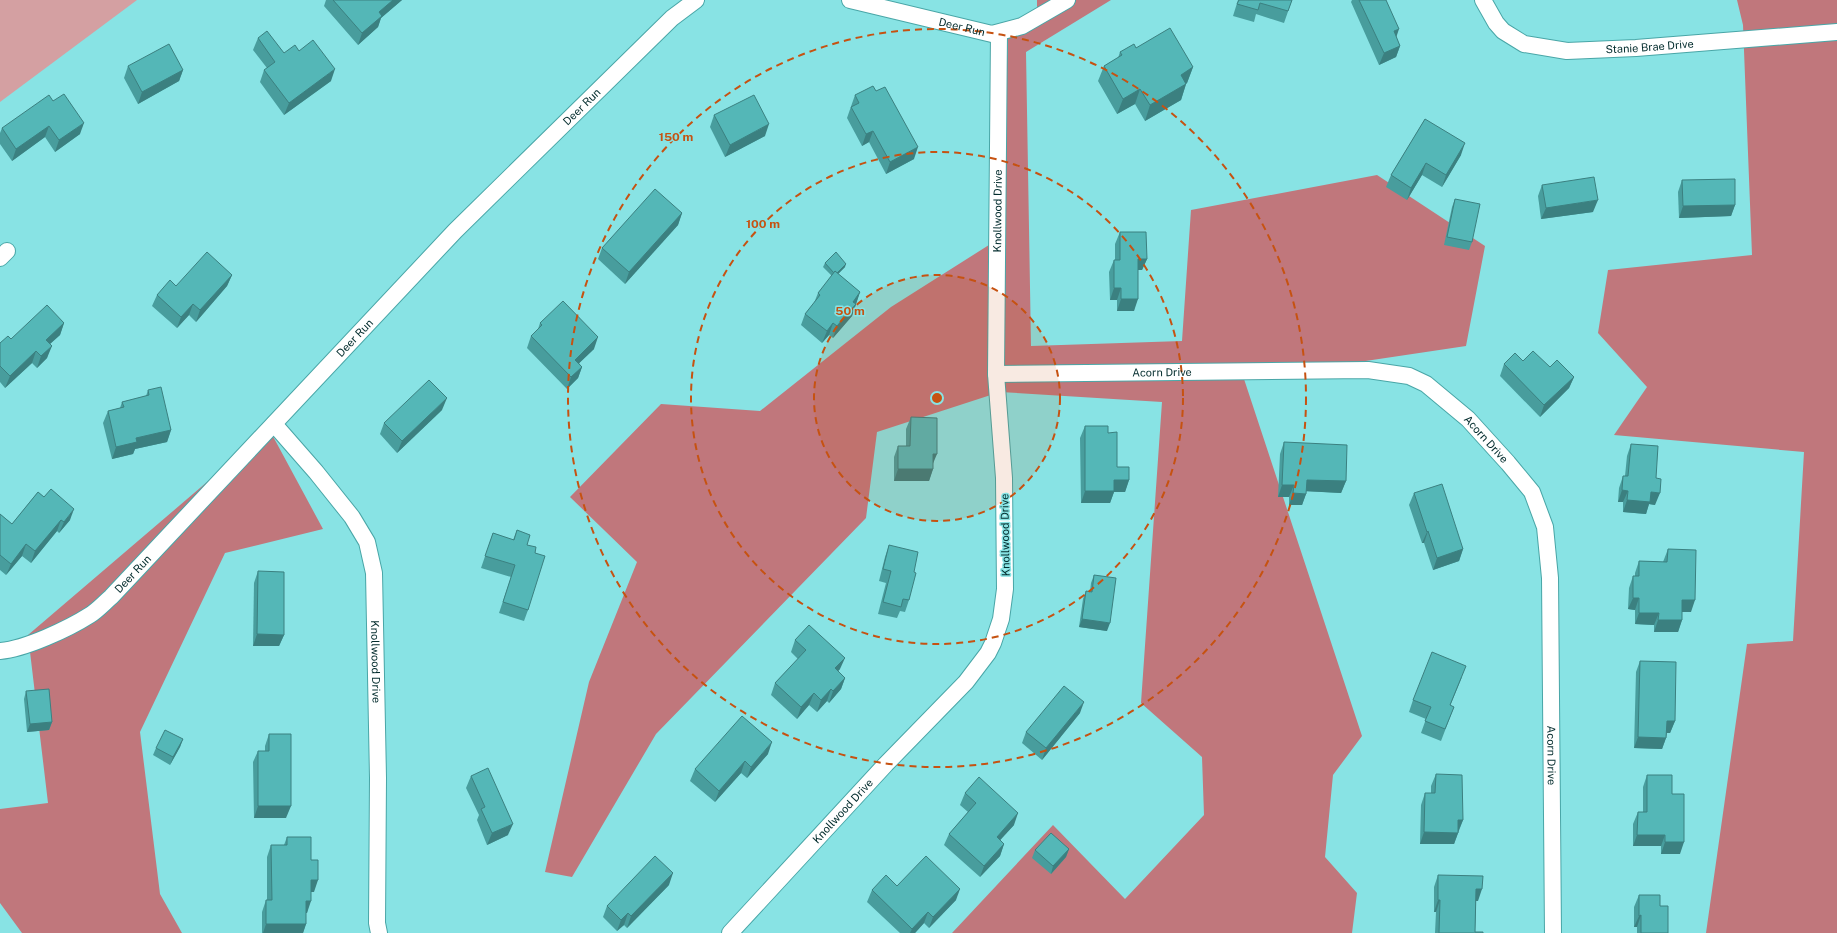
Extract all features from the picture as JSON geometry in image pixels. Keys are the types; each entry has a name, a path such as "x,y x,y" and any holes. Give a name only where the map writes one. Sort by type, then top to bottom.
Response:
{"street":[{"name":"Deer Run","path":"0,651 11,650 39,641 90,615 111,597 455,231 672,18 696,0"},
{"name":"Deer Run","path":"850,0 992,34 1022,26 1067,0"},
{"name":"Stanie Brae Drive","path":"1484,0 1496,23 1503,31 1524,44 1567,51 1636,48 1837,32"},
{"name":"Knollwood Drive","path":"730,933 886,764 966,682 984,659 993,643 1001,619 1005,589 1004,478 996,374 999,33"},
{"name":"Acorn Drive","path":"996,374 1368,370 1409,376 1426,384 1468,418 1532,492 1545,527 1550,578 1553,933"},
{"name":"Knollwood Drive","path":"274,424 352,516 367,542 374,573 378,778 377,923 379,933"}],"shaded area":[{"path":"0,0 137,0 0,102"},
{"path":"1037,0 1111,0 1026,52 1031,346 1182,341 1191,210 1377,175 1485,246 1466,346 1244,379 1362,736 1333,775 1325,857 1357,893 1352,933 952,933 1053,825 1125,899 1204,815 1202,757 1141,703 1162,402 1000,392 877,432 866,518 656,734 572,877 545,872 589,682 637,562 570,497 661,404 760,411 891,307 1000,238 1008,38 1037,21"},
{"path":"1737,0 1837,0 1837,933 1706,933 1747,644 1793,641 1804,452 1614,435 1647,387 1598,333 1608,270 1752,255 1743,25"},
{"path":"269,429 323,529 225,553 140,732 160,894 182,933 22,933 0,903 0,809 48,803 28,635"}],"building":[{"path":"333,0 393,0 379,12 382,16 362,33"},
{"path":"1239,0 1292,0 1288,11 1260,3 1258,10 1237,4"},
{"path":"1359,0 1386,0 1399,29 1394,31 1400,46 1384,53"},
{"path":"1170,28 1193,67 1181,75 1186,84 1150,105 1140,89 1123,99 1104,66 1122,55 1120,52 1134,44 1136,48"},
{"path":"267,31 284,53 295,45 299,51 313,40 335,69 289,103 264,70 275,62 258,38"},
{"path":"169,44 183,70 142,92 128,66"},
{"path":"873,86 876,91 885,87 918,147 890,162 873,131 866,134 851,107 859,103 855,95"},
{"path":"64,94 84,123 59,140 49,126 16,149 2,128 49,95 53,101"},
{"path":"754,95 769,124 730,145 714,115"},
{"path":"1425,119 1465,143 1446,175 1426,163 1411,188 1391,175"},
{"path":"1594,177 1598,200 1546,208 1542,185"},
{"path":"1735,179 1735,205 1683,206 1682,180"},
{"path":"655,189 682,213 629,272 602,248"},
{"path":"1455,199 1480,204 1472,242 1447,237"},
{"path":"1120,232 1146,232 1147,259 1138,259 1138,299 1121,299 1121,288 1114,288 1114,260 1120,260"},
{"path":"207,252 232,275 200,310 193,304 181,317 157,295 170,280 176,286"},
{"path":"836,252 846,264 837,273 835,271 834,273 825,263"},
{"path":"835,271 860,292 853,302 856,304 837,326 833,323 827,331 805,314 820,295 818,293"},
{"path":"563,301 598,337 575,360 582,367 571,377 531,336 542,325 540,323"},
{"path":"47,305 64,323 46,340 52,346 41,356 36,351 10,376 0,366 0,343 8,336 11,339"},
{"path":"1533,351 1550,367 1557,360 1574,377 1544,405 1504,364 1515,353 1523,361"},
{"path":"429,380 447,398 402,441 384,423"},
{"path":"161,387 171,430 136,438 137,442 116,447 108,411 124,407 122,402 149,395 148,390"},
{"path":"911,417 937,418 937,454 933,454 933,469 898,469 898,446 910,446"},
{"path":"1085,426 1108,426 1108,433 1117,432 1117,467 1129,467 1129,480 1114,480 1114,491 1085,491"},
{"path":"1284,442 1347,445 1346,481 1307,480 1306,494 1293,493 1294,485 1282,485"},
{"path":"1631,444 1658,446 1656,478 1661,479 1660,493 1651,492 1650,502 1627,500 1628,491 1622,490 1623,476 1628,476"},
{"path":"1442,484 1463,549 1437,558 1414,493"},
{"path":"51,489 74,509 64,522 61,520 35,551 26,544 11,564 0,555 0,514 12,524 38,492 44,497"},
{"path":"517,530 530,535 527,545 536,547 535,553 545,556 528,610 503,602 515,565 485,556 493,533 514,540"},
{"path":"889,545 918,552 914,572 916,573 909,600 903,599 901,607 883,602 891,571 883,569"},
{"path":"1668,549 1696,550 1695,600 1682,600 1682,620 1658,620 1659,613 1639,613 1639,598 1633,598 1633,576 1639,576 1639,561 1667,562"},
{"path":"258,571 284,572 284,635 257,634"},
{"path":"1094,575 1116,578 1110,623 1082,619 1086,591 1092,592"},
{"path":"809,625 845,658 835,668 845,678 833,691 831,689 821,700 814,693 801,707 775,683 806,650 795,640"},
{"path":"1432,652 1466,666 1450,705 1454,707 1445,729 1425,721 1431,707 1413,700"},
{"path":"1640,661 1676,662 1675,721 1667,721 1666,738 1638,737"},
{"path":"1064,686 1084,702 1046,748 1026,732"},
{"path":"49,689 52,722 30,724 26,691"},
{"path":"742,716 772,742 751,767 745,761 719,791 695,769"},
{"path":"165,730 183,739 173,757 156,748"},
{"path":"269,734 291,734 291,806 258,806 258,751 269,751"},
{"path":"488,768 513,824 492,833 481,809 485,807 471,776"},
{"path":"1436,774 1462,775 1463,820 1458,820 1458,833 1424,832 1425,793 1435,793"},
{"path":"1647,775 1672,775 1672,794 1684,794 1684,842 1665,842 1665,835 1637,835 1638,812 1647,812"},
{"path":"979,777 1018,813 997,837 1004,844 984,866 949,834 976,803 965,793"},
{"path":"1051,833 1069,849 1053,866 1035,850"},
{"path":"287,837 311,837 311,860 318,860 318,880 311,880 311,901 306,901 306,924 266,924 266,900 272,900 271,845 287,845"},
{"path":"655,856 673,873 631,916 628,913 621,920 607,906"},
{"path":"926,856 960,889 933,917 928,912 912,929 872,890 886,875 897,886"},
{"path":"1438,875 1483,876 1482,889 1476,889 1475,932 1483,933 1439,933 1440,900 1438,900"},
{"path":"1639,895 1660,895 1660,906 1668,906 1668,933 1641,933"}]}
